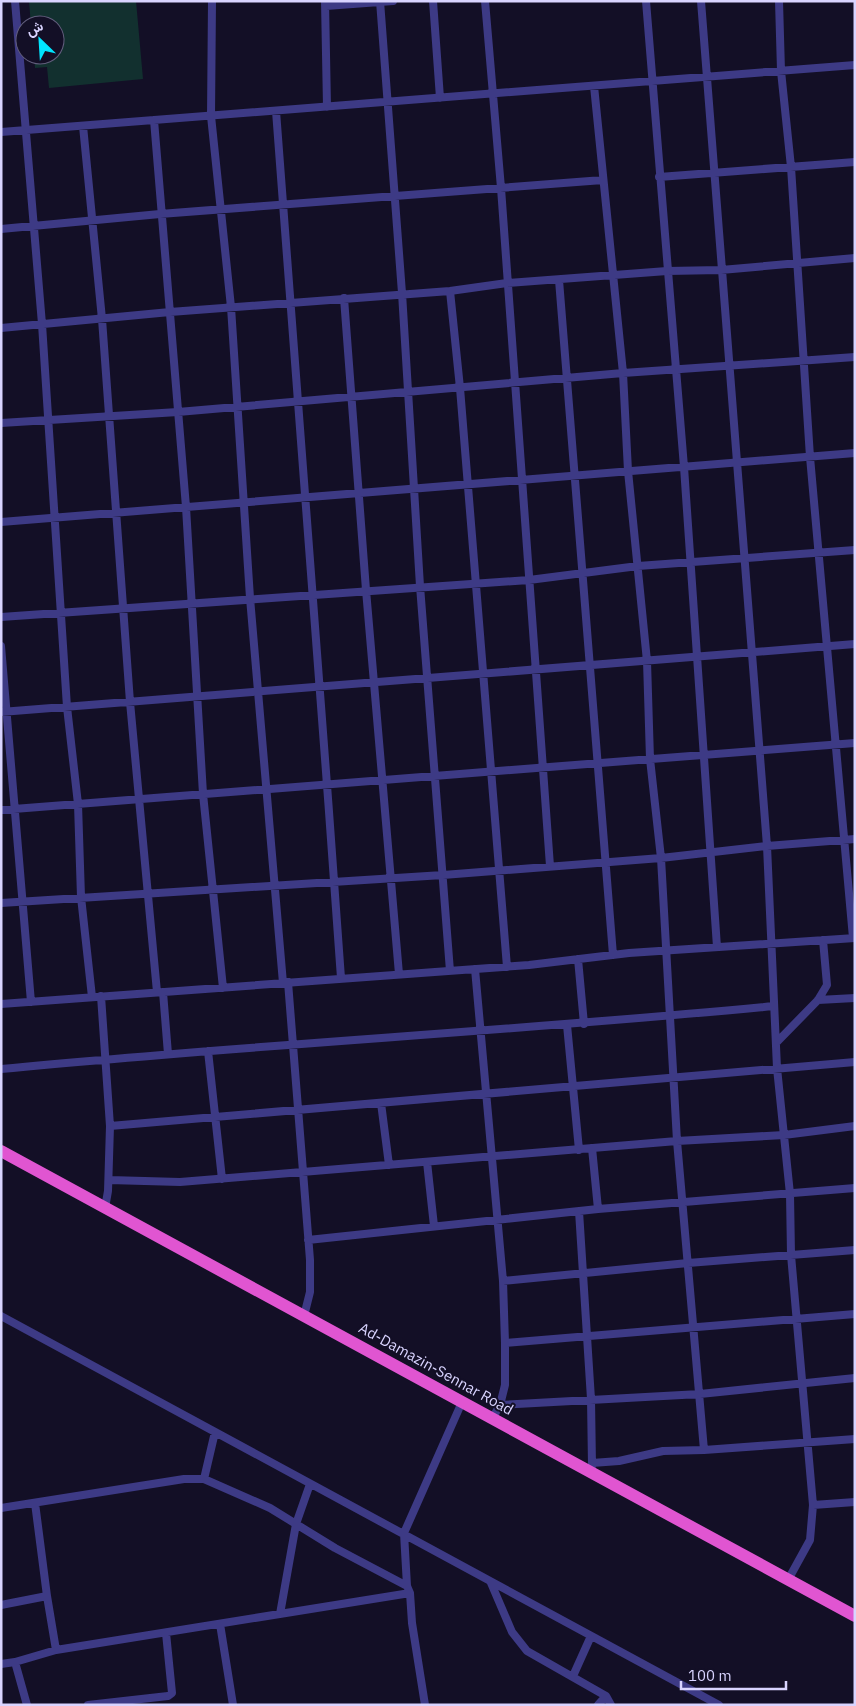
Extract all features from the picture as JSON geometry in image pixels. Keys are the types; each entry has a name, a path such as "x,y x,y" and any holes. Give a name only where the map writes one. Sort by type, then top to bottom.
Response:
{"highway":[{"name":"Ad-Damazin-Sennar Road","path":"1,1151 492,1419 592,1468 855,1616"}],"street":[{"path":"15,1 42,324 67,707 78,804 82,897 92,997"},
{"path":"212,1 211,116 231,307 236,407 265,790 293,1045 308,1240 310,1292 304,1316"},
{"path":"327,107 325,3 392,1"},
{"path":"434,1 440,98"},
{"path":"485,1 501,188 520,480 537,670 550,866"},
{"path":"646,1 684,467 712,853 717,948"},
{"path":"700,1 767,846 777,1068 790,1194 791,1255 813,1505 810,1540 788,1580"},
{"path":"1,1004 450,971 613,955 854,938 810,457 798,263 781,71 780,1"},
{"path":"380,2 386,102 402,293 420,586 450,971"},
{"path":"1,132 855,65"},
{"path":"594,86 623,373 628,471 647,661 650,759 661,858 677,1141 704,1450"},
{"path":"276,110 300,402 312,595 341,978"},
{"path":"154,120 160,214 186,507 203,794 223,988"},
{"path":"83,126 102,319 130,702 148,893 168,1054"},
{"path":"659,177 855,162"},
{"path":"1,229 221,209 394,198 603,180"},
{"path":"1,328 291,302 450,291 507,283 667,271 721,270 855,258"},
{"path":"559,280 613,955"},
{"path":"450,291 460,388 507,966"},
{"path":"344,298 381,780 399,974"},
{"path":"1,422 178,412 623,373 855,356"},
{"path":"1,522 855,453"},
{"path":"1,617 62,614 420,586 529,580 638,566 690,564 855,550"},
{"path":"4,712 855,644"},
{"path":"1,646 4,712 31,1002"},
{"path":"1,810 855,743"},
{"path":"1,903 443,875 661,858 767,846 855,839"},
{"path":"776,1043 818,1000 826,985 823,940"},
{"path":"578,959 584,1024"},
{"path":"475,969 479,1031 503,1281 504,1385 500,1404 492,1419"},
{"path":"101,996 110,1126 109,1180 105,1208"},
{"path":"818,1000 855,998"},
{"path":"2,1066 584,1024 774,1006"},
{"path":"566,1025 579,1150"},
{"path":"208,1051 222,1179"},
{"path":"110,1126 674,1076 855,1062"},
{"path":"381,1103 389,1165"},
{"path":"109,1180 180,1182 222,1179 677,1141 784,1136 855,1126"},
{"path":"592,1148 598,1209"},
{"path":"427,1162 434,1226"},
{"path":"308,1240 598,1209 855,1188"},
{"path":"578,1211 591,1399 592,1468 663,1451 855,1440"},
{"path":"503,1281 688,1263 855,1250"},
{"path":"505,1343 855,1314"},
{"path":"1,1316 719,1705"},
{"path":"500,1404 700,1394 855,1378"},
{"path":"425,1705 412,1622 404,1533 462,1402"},
{"path":"204,1479 214,1432"},
{"path":"1,1508 184,1479 204,1479 270,1508 409,1590"},
{"path":"280,1614 296,1524 310,1484"},
{"path":"813,1505 855,1502"},
{"path":"35,1503 56,1650"},
{"path":"491,1582 512,1632 527,1650 606,1696 611,1705"},
{"path":"1,1664 16,1662 56,1650 280,1614 409,1590"},
{"path":"1,1605 47,1596"},
{"path":"220,1624 233,1705"},
{"path":"88,1705 168,1696 172,1693 166,1633"},
{"path":"574,1676 591,1636"},
{"path":"16,1662 27,1705"},
{"path":"598,1705 606,1696"}],"green space":[{"path":"29,1 136,1 143,79 49,88 47,67 35,68 35,65 65,65 65,15 30,15"}]}
